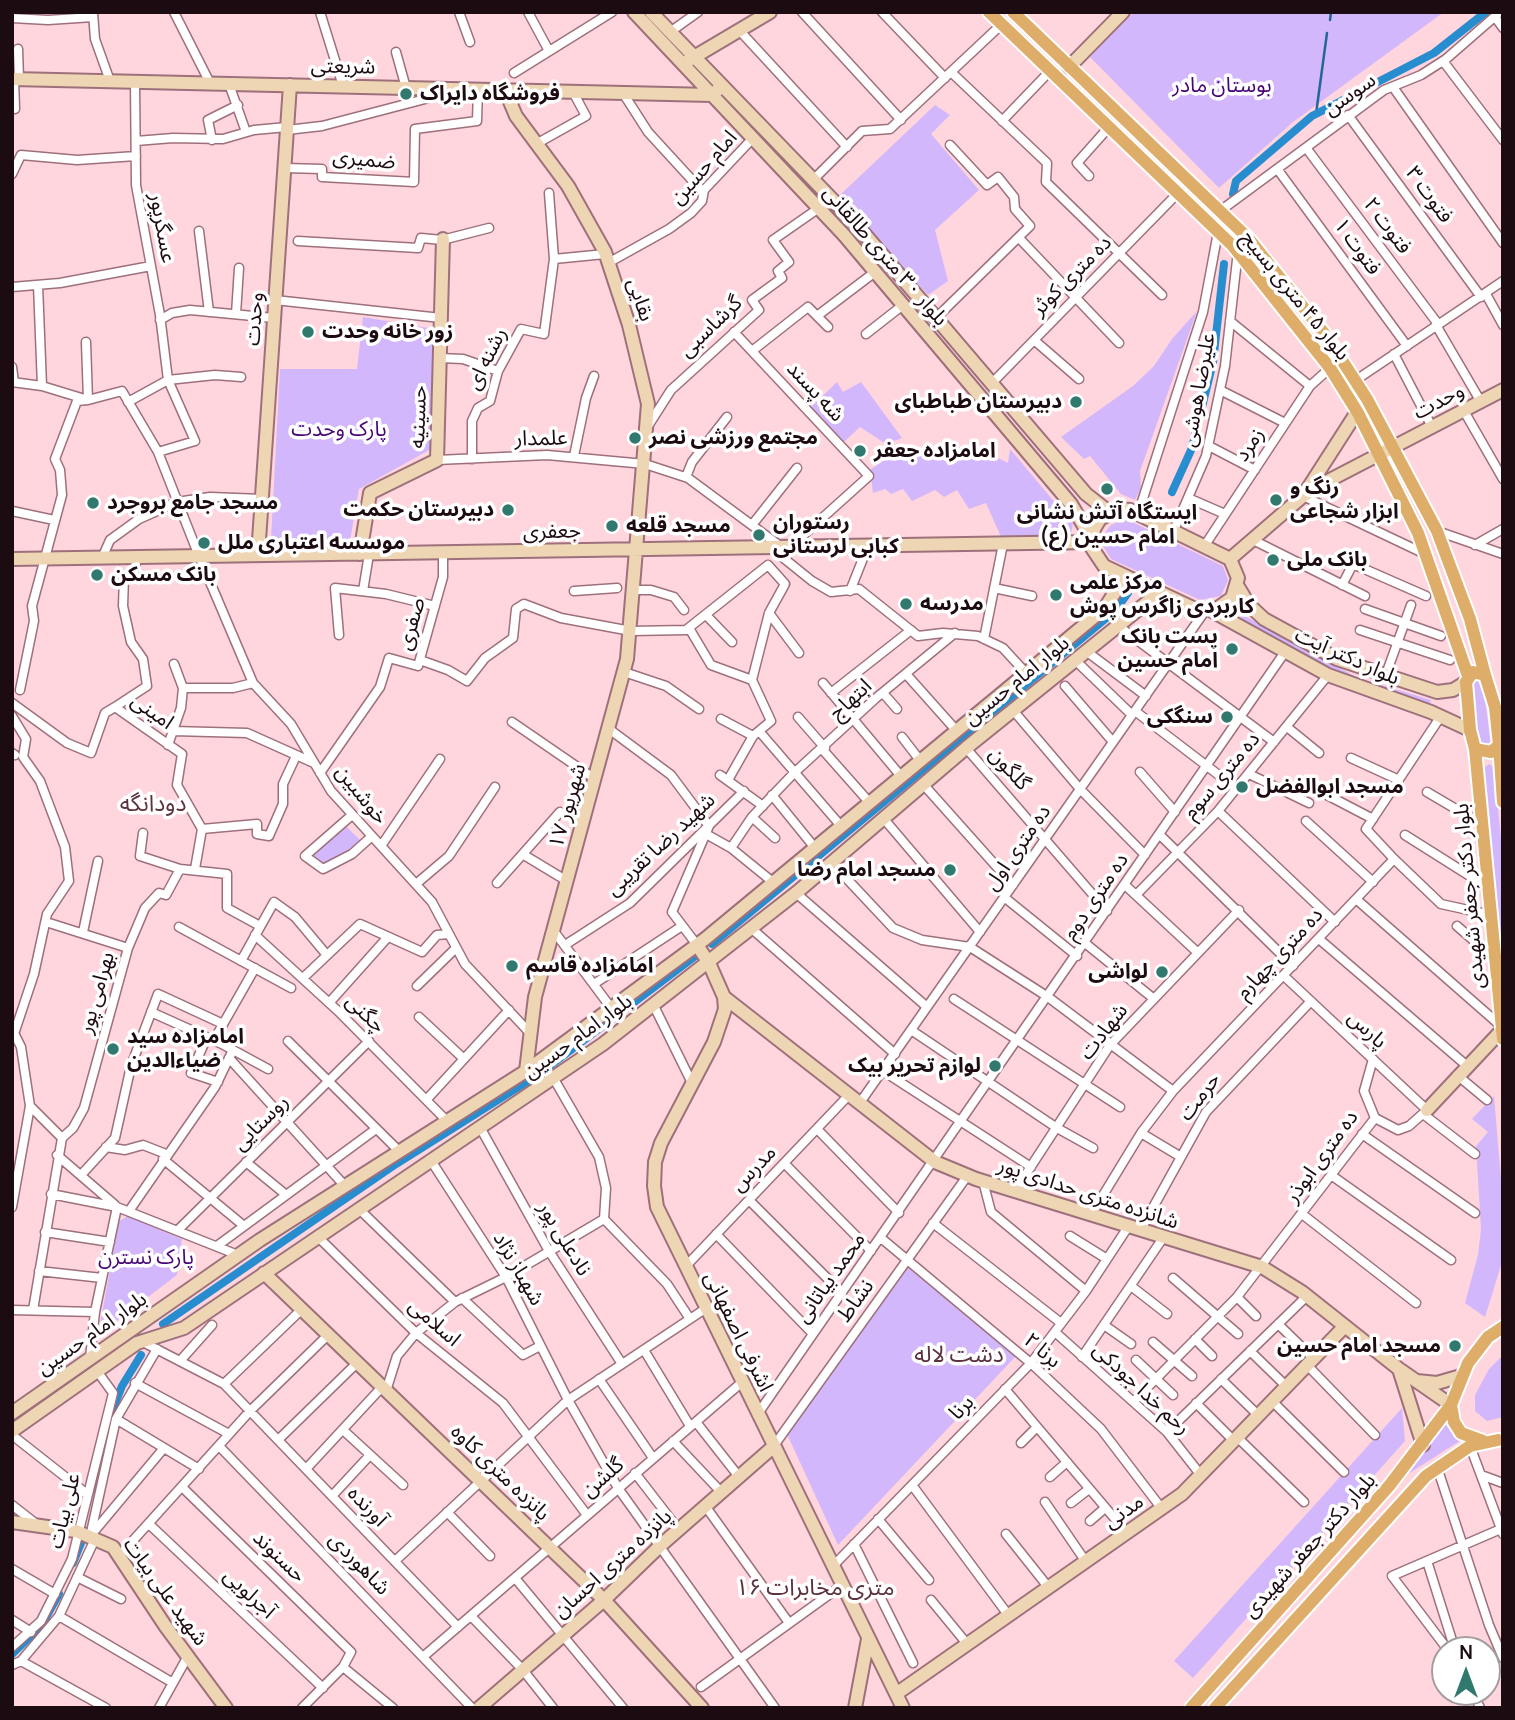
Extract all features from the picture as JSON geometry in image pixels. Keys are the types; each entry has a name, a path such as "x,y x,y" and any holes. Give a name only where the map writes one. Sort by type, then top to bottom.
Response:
{"main road":[{"name":"بلوار ۴۵ متری بسیج","path":"989,12 1238,251 1330,368 1357,412 1428,555 1467,679 1470,730"},
{"name":"بلوار ۴۵ متری بسیج","path":"1013,12 1261,250 1327,337 1356,380 1437,531 1470,619 1485,675"},
{"path":"1313,345 1327,337"},
{"path":"1467,679 1473,672 1485,675"},
{"name":"بلوار دکتر جعفر شهیدی","path":"1485,675 1495,707 1501,747 1503,802"},
{"name":"بلوار دکتر جعفر شهیدی","path":"1470,730 1475,749 1502,1032"},
{"path":"1475,749 1486,753 1501,747"},
{"path":"1500,1328 1503,1315"},
{"name":"بلوار دکتر جعفر شهیدی","path":"1191,1708 1423,1445 1451,1405 1461,1376 1479,1347 1500,1328"},
{"path":"1451,1405 1454,1422 1461,1433 1474,1440 1500,1439"},
{"name":"بلوار دکتر جعفر شهیدی","path":"1215,1708 1348,1559 1437,1467 1470,1446 1500,1439"}],"street":[{"path":"174,12 210,83"},
{"path":"320,12 343,86"},
{"path":"458,12 470,42"},
{"path":"528,12 549,51"},
{"path":"514,73 612,12"},
{"name":"بلوار ۳۰ متری طالقانی","path":"634,12 813,180 856,224 1086,494 1109,512"},
{"name":"بلوار ۳۰ متری طالقانی","path":"651,12 670,32 688,64"},
{"path":"670,32 698,12"},
{"path":"674,94 687,83 688,64 770,12"},
{"path":"802,12 901,120"},
{"path":"881,12 1047,163 1046,182 1162,295"},
{"path":"1069,67 1123,12"},
{"path":"12,18 93,15 95,39 110,81"},
{"path":"1497,15 1503,28"},
{"name":"سوسن","path":"1220,211 1307,149 1348,115 1393,87 1443,61 1497,15"},
{"path":"813,180 862,131 891,130 1002,24"},
{"path":"740,30 847,147"},
{"path":"15,108 18,48"},
{"path":"396,52 406,88"},
{"path":"1443,61 1503,140"},
{"path":"1002,121 1050,71"},
{"name":"شریعتی","path":"15,79 674,94 717,90"},
{"name":"عسگرپور","path":"135,82 136,185 168,380 195,440 158,452"},
{"path":"229,84 246,132"},
{"name":"وحدت","path":"258,555 290,85"},
{"path":"1393,87 1503,243"},
{"path":"136,141 173,138 212,140 246,132 322,126 473,89"},
{"name":"ضمیری","path":"285,168 322,169 322,177 414,182 415,129 477,121 473,89"},
{"name":"بقایی","path":"505,90 516,116 568,186 607,258 643,380 648,426 645,464 638,495 637,550"},
{"name":"بلوار ۳۰ متری طالقانی","path":"717,90 753,138 875,272 1071,504 1091,540 1096,558 1104,566 1125,576"},
{"path":"536,144 586,116 573,92"},
{"path":"623,93 648,132 704,191"},
{"path":"212,140 208,120 238,105"},
{"name":"فتوت ۳","path":"1348,115 1503,325"},
{"path":"1090,176 1077,163 1109,127"},
{"name":"امام حسین","path":"607,258 691,213 702,201 704,191 753,138"},
{"path":"936,318 1030,226 1015,209 1014,197 998,177 987,185 950,145"},
{"name":"فتوت ۲","path":"1307,149 1437,324 1481,402"},
{"path":"12,174 22,155 77,160 136,156"},
{"name":"فتوت ۱","path":"1278,170 1407,346"},
{"path":"549,193 554,259 607,258"},
{"name":"ده متری کوثر","path":"992,383 1178,193"},
{"name":"گرشاسبی","path":"648,426 671,390 759,310 752,300 755,295 782,278 778,271 789,262 773,240 819,208"},
{"path":"298,242 418,248 421,238 443,239 489,228"},
{"path":"199,231 209,312"},
{"path":"1138,514 1203,312 1218,232"},
{"path":"1019,238 1119,343"},
{"name":"حسینیه","path":"365,554 370,493 437,460 443,239"},
{"name":"علیرضا هوشی","path":"1174,530 1209,446 1220,390 1238,251"},
{"name":"رشنه ای","path":"472,459 472,421 478,408 491,401 498,371 521,329 544,334 554,259"},
{"path":"12,287 151,266"},
{"path":"236,314 240,268"},
{"path":"817,316 875,272"},
{"path":"1356,380 1503,281"},
{"path":"38,285 42,386"},
{"path":"275,300 441,318"},
{"path":"866,334 903,305"},
{"path":"752,351 808,307 828,327"},
{"path":"160,320 172,313 209,312 274,318"},
{"path":"1230,321 1310,386"},
{"name":"شه پسند","path":"734,332 869,476 781,547"},
{"path":"1034,340 1079,379"},
{"path":"86,342 88,400"},
{"path":"1394,354 1432,427"},
{"path":"440,358 463,359 498,371"},
{"path":"12,367 13,382 42,386 88,400"},
{"name":"زمرد","path":"1205,545 1310,386 1330,368"},
{"path":"20,690 27,667 34,621 32,606 62,495 60,470 55,460 77,401 122,391 128,402 168,380 215,375 241,377"},
{"path":"575,456 586,398 594,376"},
{"path":"1220,390 1285,424"},
{"name":"وحدت","path":"1379,454 1503,390"},
{"name":"خوشبین","path":"128,402 158,452 253,683 291,723 331,791 432,902 465,964 530,1033"},
{"path":"1464,411 1503,480"},
{"path":"1303,496 1357,412"},
{"path":"686,477 692,462 727,417"},
{"path":"1209,446 1255,470"},
{"path":"1230,559 1303,496 1379,454"},
{"name":"علمدار","path":"437,460 575,456 645,464 686,477 781,547 812,582 831,592 859,589 911,631"},
{"path":"752,525 797,468"},
{"path":"1303,496 1428,555"},
{"path":"102,558 110,540 139,519 177,502 210,497 262,499"},
{"path":"1188,498 1225,514"},
{"path":"1091,540 1094,527 1109,512 1119,509 1138,514 1174,530 1230,559 1235,568 1237,586 1225,606 1208,611"},
{"path":"12,511 54,520"},
{"path":"1475,545 1503,528"},
{"path":"1437,531 1503,554"},
{"path":"1251,539 1365,596"},
{"name":"جعفری","path":"12,559 1003,544 1091,540"},
{"path":"985,639 1003,544"},
{"path":"850,591 868,546"},
{"path":"420,660 448,670 467,681 485,658 513,638 516,609 524,604 561,618 631,631 689,628 768,565 781,547"},
{"name":"۱۷ شهریور","path":"526,1071 535,998 624,672 631,631 637,550"},
{"name":"صفری","path":"320,773 380,687 389,658 418,666 443,577 443,553"},
{"path":"363,592 365,554"},
{"name":"امینی","path":"137,558 133,576 124,577 123,606 131,642 144,659 147,686 115,707 182,754 177,785 202,829"},
{"path":"1342,585 1353,564 1426,596"},
{"path":"728,780 756,733 771,721 752,680 769,613 785,584 768,565"},
{"name":"بلوار دکتر آیت","path":"1125,576 1208,611 1328,675 1436,714 1470,730"},
{"name":"بلوار امام حسین","path":"12,1413 238,1255 398,1150 526,1071 612,1009 774,883 955,729 1105,608 1125,576"},
{"name":"بلوار دکتر آیت","path":"1237,586 1249,605 1264,619 1337,659 1437,692"},
{"path":"339,635 335,588 435,606"},
{"path":"574,591 617,588"},
{"path":"995,589 1032,596"},
{"path":"634,590 674,597 684,610"},
{"name":"بلوار امام حسین","path":"12,1433 141,1341 184,1328 430,1159 481,1129 554,1079 654,1006 796,893 1012,709 1160,592"},
{"path":"1385,677 1411,604"},
{"path":"1365,609 1441,636"},
{"name":"ده متری اول","path":"854,1100 883,1071 1133,713 1208,611"},
{"path":"769,613 799,653"},
{"path":"706,615 732,642"},
{"path":"1117,625 1274,742"},
{"path":"689,628 711,664 752,680"},
{"path":"1360,630 1450,660"},
{"path":"831,693 911,631 918,636 955,634 985,639 1003,648 1025,672"},
{"name":"ابتهاج","path":"732,848 752,817 794,773 824,749 883,693 955,634"},
{"path":"1086,651 1146,696"},
{"name":"ده متری دوم","path":"935,1162 1285,652"},
{"path":"1074,660 1133,713 1208,765 1237,789"},
{"path":"168,744 181,708 183,688 174,664"},
{"path":"624,672 666,686 699,709"},
{"path":"906,674 955,729"},
{"name":"ده متری سوم","path":"1136,895 1218,811 1328,675"},
{"path":"1467,679 1453,690 1437,692 1436,714 1399,780 1366,829 1441,904 1491,915"},
{"path":"183,688 233,688 253,683"},
{"path":"823,683 900,775"},
{"path":"1065,686 1113,742"},
{"path":"883,693 897,709"},
{"path":"12,703 66,743 91,753 105,713 115,707"},
{"path":"1012,709 1080,789 1145,855"},
{"path":"12,716 26,739 23,757 40,781 65,847 69,881 46,922 34,974 13,1030 21,1047 30,1106 12,1207"},
{"path":"798,717 869,802"},
{"path":"721,719 756,733 841,826"},
{"path":"512,722 596,779"},
{"path":"1287,727 1319,753"},
{"path":"609,729 671,775 708,830 774,883"},
{"path":"173,731 247,733 314,763"},
{"path":"902,737 919,759"},
{"name":"گلگون","path":"966,747 1047,837 1107,911"},
{"path":"143,833 140,856 180,869 195,869 202,829 257,824 257,834 269,836 283,804 283,784 296,756"},
{"path":"1351,758 1399,780"},
{"path":"381,846 440,759"},
{"path":"1140,772 1175,812"},
{"path":"1249,774 1309,803"},
{"path":"720,775 762,806"},
{"path":"923,784 1013,885"},
{"path":"415,884 449,856 495,787"},
{"name":"شهید رضا تقریبی","path":"565,945 630,903 708,830 744,791"},
{"path":"1426,792 1483,825"},
{"path":"772,795 815,848"},
{"path":"1327,795 1373,819"},
{"path":"1218,811 1335,922"},
{"path":"497,883 560,812"},
{"path":"352,815 305,856 323,869 352,854 372,836"},
{"path":"752,817 775,838"},
{"path":"884,819 980,932"},
{"path":"1306,821 1373,882"},
{"path":"708,830 672,912 714,960 724,997"},
{"path":"1160,835 1293,965"},
{"path":"1405,835 1489,888"},
{"path":"524,855 567,881"},
{"name":"ده متری چهارم","path":"1091,1215 1141,1133 1173,1091 1394,859"},
{"path":"83,932 98,861"},
{"path":"832,863 882,919 905,936 970,947 1048,997 1173,1091"},
{"name":"بهرامی پور","path":"62,1138 73,1128 84,1108 128,948 145,908 159,893 166,895 180,869"},
{"name":"چگنی","path":"195,869 227,874 227,908 258,931 428,1098 447,1121"},
{"path":"1125,885 1197,952"},
{"path":"796,893 927,1007"},
{"path":"1004,897 1077,956"},
{"path":"1356,899 1502,1032 1461,1070 1425,1112 1409,1126 1398,1130 1375,1118"},
{"path":"241,961 274,902 295,917 326,954"},
{"name":"شهادت","path":"1015,1191 1110,1045 1239,910"},
{"path":"46,922 128,948"},
{"path":"303,978 360,924 422,953 437,935 449,934"},
{"path":"594,984 682,926"},
{"path":"1457,926 1495,959"},
{"path":"179,927 292,988"},
{"path":"752,929 895,1054"},
{"path":"554,930 612,1009"},
{"path":"329,1003 387,938"},
{"path":"1319,939 1461,1070 1487,1100"},
{"path":"1085,943 1154,999"},
{"path":"417,986 456,948"},
{"path":"218,1082 191,1073 255,968"},
{"name":"پارس","path":"1284,976 1425,1112 1475,1154"},
{"path":"80,1175 115,1139 131,1066 158,994 223,1024"},
{"name":"اشرفی اصفهانی","path":"724,997 722,1022 661,1143 655,1162 657,1207 741,1383 903,1708"},
{"name":"شانزده متری حدادی پور","path":"724,997 935,1162 983,1181 1262,1267 1307,1296 1399,1369 1451,1405"},
{"path":"954,999 1085,1087 1121,1107"},
{"name":"حرمت","path":"1134,1229 1181,1157 1206,1112 1311,1001"},
{"path":"654,1006 692,1083"},
{"path":"428,1098 509,1010"},
{"path":"151,1012 210,1038 231,1054 286,1123 344,1185"},
{"path":"419,1017 464,1059"},
{"path":"912,1030 1057,1128 1093,1148"},
{"path":"288,1041 398,1150"},
{"name":"روستایی","path":"178,1230 369,1041"},
{"path":"231,1054 268,1069"},
{"path":"129,1211 218,1082 231,1054"},
{"name":"ده متری ابوذر","path":"1134,1401 1237,1297 1375,1118 1364,1091 1373,1059"},
{"path":"883,1071 1031,1167"},
{"path":"554,1079 599,1157 606,1188 604,1219 667,1284 690,1319"},
{"name":"مدرس","path":"685,1267 817,1129 854,1100"},
{"path":"30,1106 62,1138 57,1155 33,1310"},
{"path":"217,1246 376,1129"},
{"name":"نادعلی پور","path":"481,1129 549,1251 622,1364"},
{"path":"817,1129 899,1213"},
{"path":"1141,1133 1181,1157"},
{"path":"1362,1134 1475,1213"},
{"path":"106,1147 125,1150 143,1145 165,1157 244,1226"},
{"path":"57,1155 117,1207"},
{"name":"شهباز نژاد","path":"430,1159 506,1277 568,1400 618,1488 775,1708"},
{"path":"246,1162 285,1194"},
{"name":"محمد بیاتانی","path":"757,1415 935,1162"},
{"path":"784,1163 872,1251"},
{"name":"نشاط","path":"773,1447 968,1175"},
{"path":"1331,1175 1451,1260"},
{"path":"983,1181 991,1212 1086,1291"},
{"path":"51,1194 117,1207 238,1255"},
{"path":"749,1200 842,1293"},
{"path":"90,1358 94,1312 117,1207"},
{"path":"358,1208 458,1300 523,1355 540,1346"},
{"path":"1301,1214 1416,1303"},
{"path":"306,1469 384,1389 397,1356 416,1333 458,1300 506,1277 604,1219"},
{"path":"933,1223 1061,1323"},
{"name":"برنا","path":"832,1567 1031,1363 1107,1259 1134,1229"},
{"path":"45,1232 110,1242"},
{"path":"716,1234 813,1334"},
{"name":"اسلامی","path":"317,1236 416,1333 503,1403 587,1515"},
{"path":"1070,1236 1107,1259"},
{"name":"برنا ۲","path":"881,1238 1031,1363 1101,1429 1162,1508"},
{"path":"1082,1357 1163,1238"},
{"path":"39,1271 102,1278"},
{"name":"پانزده متری کاوه","path":"264,1273 604,1600 702,1708"},
{"path":"1173,1279 1238,1334"},
{"path":"1131,1286 1167,1314"},
{"path":"1167,1432 1307,1296"},
{"path":"1237,1297 1256,1316"},
{"path":"395,1561 568,1400 705,1309"},
{"path":"12,1310 94,1312"},
{"path":"224,1384 301,1310"},
{"path":"156,1312 152,1326 156,1332 164,1335"},
{"path":"1278,1324 1375,1435"},
{"path":"180,1361 212,1325"},
{"path":"1104,1325 1131,1344"},
{"name":"مدنی","path":"896,1694 1182,1494 1345,1326"},
{"path":"130,1330 141,1331 141,1341"},
{"name":"رحم خدا جودکی","path":"1055,1332 1167,1432 1200,1474"},
{"path":"119,1556 250,1411 328,1335"},
{"path":"1195,1339 1212,1356"},
{"name":"آورنده","path":"141,1341 224,1384 458,1627"},
{"path":"1153,1342 1192,1376"},
{"name":"علی بیات","path":"12,1647 41,1621 72,1559 88,1536 116,1419 157,1349"},
{"path":"644,1350 693,1424 740,1478"},
{"path":"1250,1351 1286,1387"},
{"path":"1136,1360 1173,1395"},
{"path":"278,1440 357,1363"},
{"path":"1399,1369 1423,1445"},
{"name":"علی بیات","path":"88,1536 87,1494 113,1393 97,1371"},
{"path":"1414,1380 1437,1383 1461,1376"},
{"path":"599,1379 653,1458"},
{"path":"1222,1379 1258,1415"},
{"path":"135,1383 229,1434"},
{"name":"گلشن","path":"424,1656 741,1383"},
{"path":"1005,1389 1127,1533"},
{"path":"1272,1401 1344,1472"},
{"path":"1196,1403 1304,1502"},
{"path":"116,1419 199,1469"},
{"path":"1021,1443 1037,1427"},
{"path":"342,1430 403,1486"},
{"path":"12,1433 87,1494"},
{"path":"673,1441 722,1493"},
{"path":"1437,1636 1392,1576 1502,1530 1470,1446"},
{"name":"شاهوردی","path":"219,1447 472,1708"},
{"name":"پانزده متری احسان","path":"479,1708 604,1600 661,1545 773,1447"},
{"path":"106,1708 17,1663 59,1616 77,1577 88,1536 164,1448"},
{"path":"332,1496 370,1455"},
{"path":"1050,1477 1066,1462"},
{"path":"1437,1467 1503,1658"},
{"path":"635,1474 679,1530"},
{"path":"1481,1475 1503,1483"},
{"path":"912,1485 1009,1616"},
{"name":"حسنوند","path":"183,1488 351,1652 343,1667"},
{"path":"1071,1503 1089,1489"},
{"path":"1045,1502 1086,1562"},
{"path":"12,1505 38,1525"},
{"path":"706,1507 789,1623"},
{"path":"1090,1521 1105,1508"},
{"path":"447,1512 491,1556"},
{"path":"878,1519 929,1580"},
{"name":"شهید علی بیات","path":"12,1522 88,1536 113,1547 226,1708"},
{"name":"آجرلویی","path":"150,1524 323,1688"},
{"path":"1006,1534 1049,1588"},
{"path":"854,1544 914,1662"},
{"path":"1427,1561 1451,1636"},
{"path":"12,1569 55,1594"},
{"path":"77,1577 121,1599"},
{"path":"514,1578 623,1708"},
{"path":"701,1687 841,1586"},
{"path":"931,1600 968,1645"},
{"path":"59,1616 173,1683"},
{"path":"471,1616 523,1670 553,1708"},
{"path":"12,1620 31,1632"},
{"path":"854,1707 868,1639"},
{"path":"159,1708 188,1656"},
{"path":"302,1708 343,1667 393,1708"}],"green space":[{"name":"بوستان مادر","path":"1134,12 1444,12 1293,122 1219,188 1090,57"},
{"path":"935,105 950,115 931,134 979,190 935,230 948,281 928,295 839,196"},
{"path":"1197,311 1140,471 1141,488 1135,500 1121,494 1090,456 1084,459 1061,437 1133,386 1154,366 1172,339"},
{"name":"پارک وحدت","path":"363,317 434,329 431,449 359,489 350,541 271,540 280,369 357,369"},
{"path":"837,382 843,392 861,382 902,438 886,444 860,427 843,443 810,408"},
{"path":"974,446 1008,463 1010,449 1073,524 1071,534 1001,537 986,503 969,509 957,490 944,497 935,490 912,501 903,489 891,494 885,489 873,493 870,470 887,458 936,448 953,463 960,447"},
{"path":"1126,519 1223,566 1228,580 1221,596 1200,600 1111,559 1103,546 1103,535 1111,525"},
{"path":"1243,615 1358,678 1431,700 1429,707 1355,683 1239,620"},
{"path":"1476,680 1483,683 1491,746 1482,745 1473,711 1472,686"},
{"path":"1489,764 1494,767 1503,861 1503,976 1484,768"},
{"path":"347,827 361,841 326,865 312,854"},
{"path":"1494,1096 1503,1204 1503,1259 1485,1317 1465,1303 1478,1255 1481,1229 1476,1146 1488,1132 1472,1119"},
{"name":"پارک نسترن","path":"128,1216 182,1239 177,1275 98,1335 119,1221"},
{"path":"908,1268 1017,1355 838,1545 787,1434"},
{"path":"1503,1355 1503,1417 1487,1421 1475,1411 1475,1395 1489,1369"},
{"path":"1402,1408 1405,1441 1193,1678 1174,1661"},
{"path":"1451,1417 1469,1435 1394,1483"}],"waterway":[{"path":"1330,20 1331,12"},
{"path":"1233,194 1236,181 1312,116 1434,53 1486,12"},
{"path":"1316,114 1327,33"},
{"path":"1172,492 1192,448 1213,362 1224,264"},
{"path":"712,944 1115,611 1128,593"},
{"path":"163,1324 396,1164 539,1074 698,954"},
{"path":"108,1421 122,1386 141,1355"},
{"path":"73,1563 81,1543"},
{"path":"12,1654 41,1626 59,1594"}],"place":[{"name":"فروشگاه دایراک","path":"406,94"},
{"name":"زور خانه وحدت","path":"308,332"},
{"name":"دبیرستان طباطبای","path":"1076,402"},
{"name":"مجتمع ورزشی نصر","path":"635,438"},
{"name":"امامزاده جعفر","path":"860,451"},
{"name":"ایستگاه آتش نشانی امام حسین (ع)","path":"1107,489"},
{"name":"رنگ و ابزار شجاعی","path":"1276,500"},
{"name":"مسجد جامع بروجرد","path":"93,503"},
{"name":"دبیرستان حکمت","path":"508,510"},
{"name":"مسجد قلعه","path":"612,526"},
{"name":"رستوران کبابی لرستانی","path":"759,535"},
{"name":"موسسه اعتباری ملل","path":"204,543"},
{"name":"بانک ملی","path":"1273,560"},
{"name":"بانک مسکن","path":"97,575"},
{"name":"مرکز علمی کاربردی زاگرس پوش","path":"1056,595"},
{"name":"مدرسه","path":"906,604"},
{"name":"پست بانک امام حسین","path":"1232,649"},
{"name":"سنگکی","path":"1227,717"},
{"name":"مسجد ابوالفضل","path":"1242,787"},
{"name":"مسجد امام رضا","path":"950,870"},
{"name":"امامزاده قاسم","path":"512,966"},
{"name":"لواشی","path":"1162,972"},
{"name":"امامزاده سید ضیاءالدین","path":"113,1049"},
{"name":"لوازم تحریر بیک","path":"995,1066"},
{"name":"مسجد امام حسین","path":"1455,1346"}],"district":[{"name":"دودانگه","path":"153,805"},
{"name":"دشت لاله","path":"959,1356"},
{"name":"۱۶ متری مخابرات","path":"815,1589"}]}
